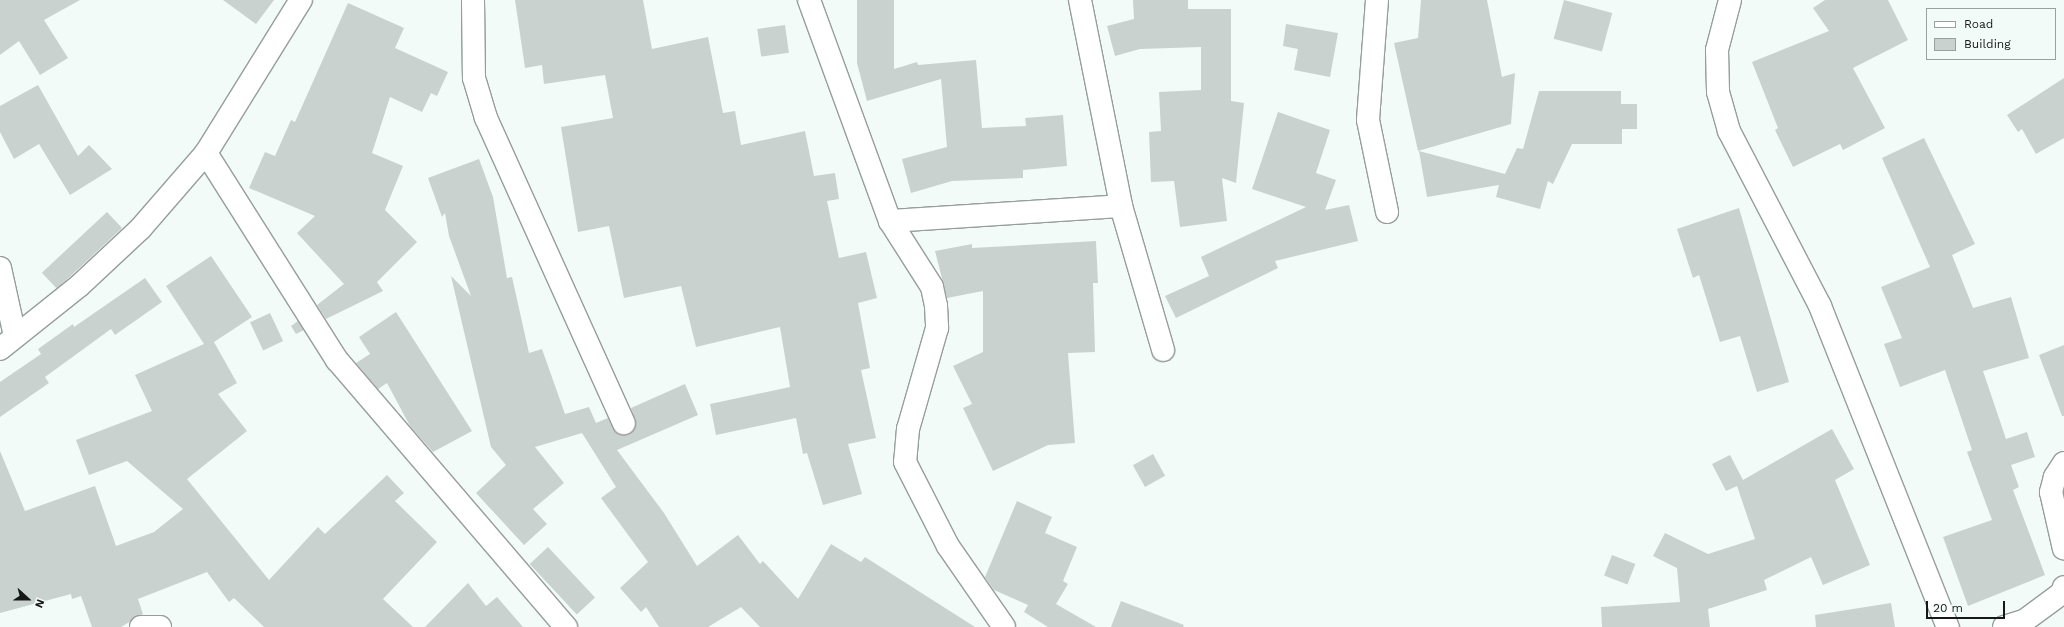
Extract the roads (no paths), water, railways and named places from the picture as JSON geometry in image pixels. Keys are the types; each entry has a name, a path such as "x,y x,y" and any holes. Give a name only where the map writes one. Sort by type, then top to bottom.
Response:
{"street":[{"path":"7,343 79,286 141,228 206,153 301,0"},
{"path":"473,0 474,78 486,118 624,423"},
{"path":"809,0 890,221 932,287 937,328 908,429 905,462 948,546 1004,627"},
{"path":"1080,0 1121,206 1163,350"},
{"path":"1377,0 1368,120 1387,212"},
{"path":"1730,0 1717,50 1718,92 1729,131 1820,306 1948,627"},
{"path":"206,153 338,360 566,627"},
{"path":"890,221 1121,206"},
{"path":"0,268 7,343"},
{"path":"2064,463 2055,477 2051,492 2064,549"},
{"path":"2004,627 2024,621 2062,593 2064,587"},
{"path":"141,627 160,627"}]}
